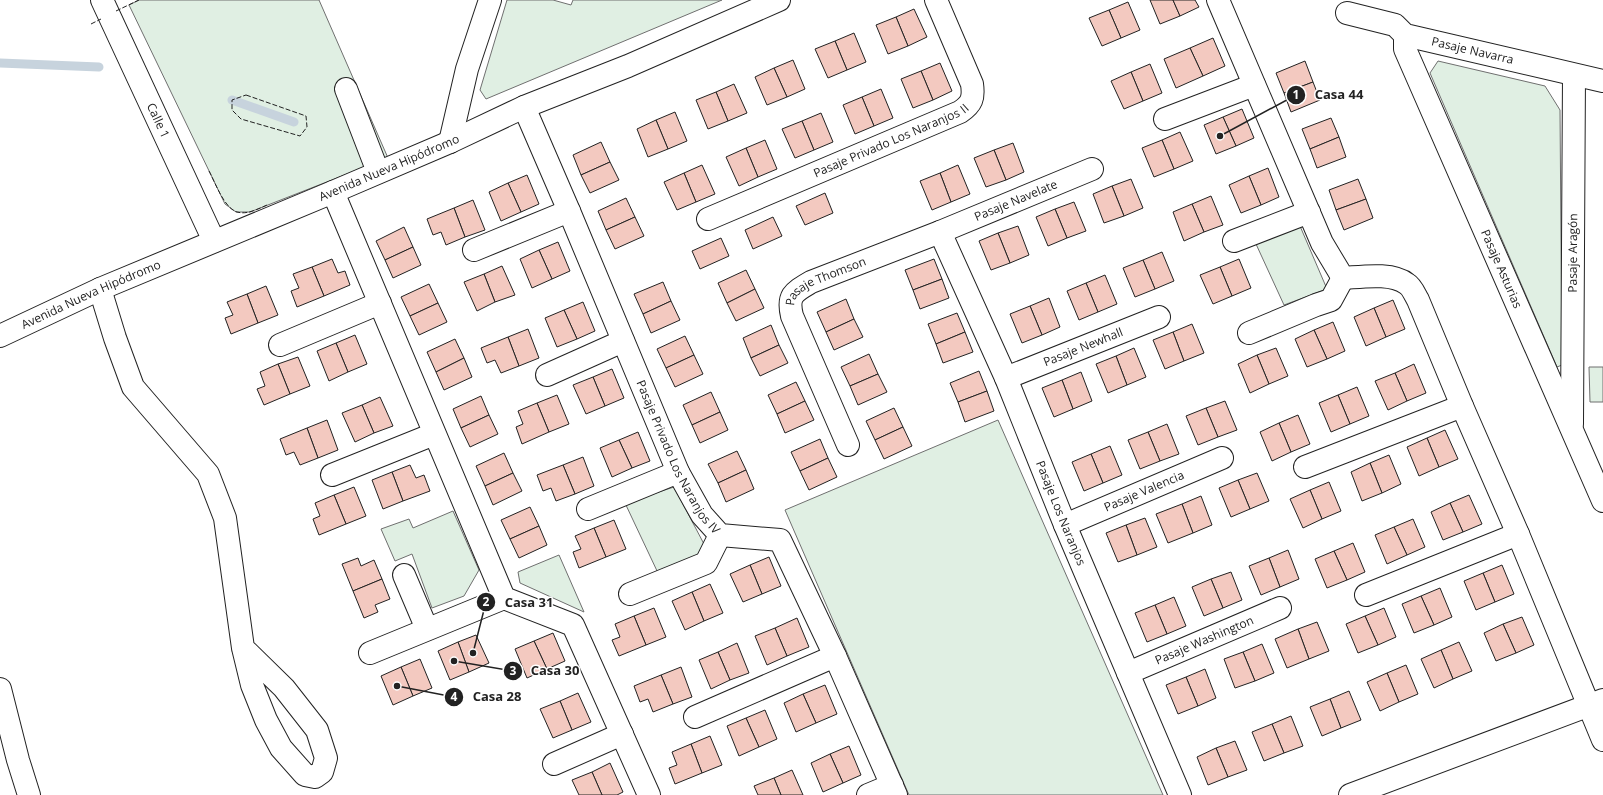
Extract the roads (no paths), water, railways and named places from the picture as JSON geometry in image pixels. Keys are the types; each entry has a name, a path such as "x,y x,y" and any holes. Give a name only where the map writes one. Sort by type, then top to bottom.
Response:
{"street":[{"name":"Calle 1","path":"102,0 214,241"},
{"path":"450,142 467,68 490,0"},
{"name":"Pasaje Privado Los Naranjos II","path":"708,219 960,112 968,106 973,93 972,84 936,0"},
{"path":"1218,0 1322,243 1343,278"},
{"name":"Avenida Nueva Hipódromo","path":"0,336 100,289 450,142 524,107 628,66 765,3"},
{"name":"Pasaje Navarra","path":"1347,13 1394,25 1405,35 1603,81"},
{"name":"Pasaje Asturias","path":"1405,35 1405,49 1603,501"},
{"name":"Pasaje Aragón","path":"1572,431 1574,75"},
{"path":"1165,118 1254,85"},
{"path":"346,89 378,172"},
{"name":"Pasaje Privado Los Naranjos IV","path":"524,107 678,472 702,515 720,535 780,540 835,656 894,790"},
{"name":"Pasaje Navelate","path":"940,232 1092,169"},
{"path":"333,192 504,598"},
{"path":"474,250 569,211"},
{"path":"1234,241 1310,212"},
{"name":"Pasaje Los Naranjos","path":"940,232 1006,378 1065,525 1180,795"},
{"name":"Pasaje Thomson","path":"848,445 792,316 789,305 791,296 798,289 812,282 940,232"},
{"path":"1249,333 1331,300 1343,278"},
{"path":"1343,278 1396,278 1408,284 1418,300 1518,534 1596,702 1603,740"},
{"path":"100,289 115,338 133,387 208,474 225,518 244,648 252,685 266,720 281,748 305,775 315,777 322,772 326,758 317,730 284,688 244,648"},
{"path":"280,345 380,303"},
{"name":"Pasaje Newhall","path":"1006,378 1159,317"},
{"path":"547,375 623,341"},
{"path":"1305,467 1462,406"},
{"path":"332,475 434,434"},
{"name":"Pasaje Valencia","path":"1065,525 1222,458"},
{"path":"588,509 678,472"},
{"path":"1366,595 1518,534"},
{"path":"630,594 706,563 720,535"},
{"path":"404,575 427,629"},
{"path":"370,653 504,598 573,625 649,795"},
{"name":"Pasaje Washington","path":"1128,673 1280,608"},
{"path":"695,717 835,656"},
{"path":"0,690 18,760 29,795"},
{"path":"1350,795 1596,702"},
{"path":"554,764 622,734"},
{"path":"868,795 894,790"}],"waterway":[{"path":"0,63 99,67"},
{"path":"232,100 294,122"}],"place":[{"name":"Casa 44","path":"1220,136"},
{"name":"Casa 31","path":"473,653"},
{"name":"Casa 30","path":"454,661"},
{"name":"Casa 28","path":"397,686"}]}
